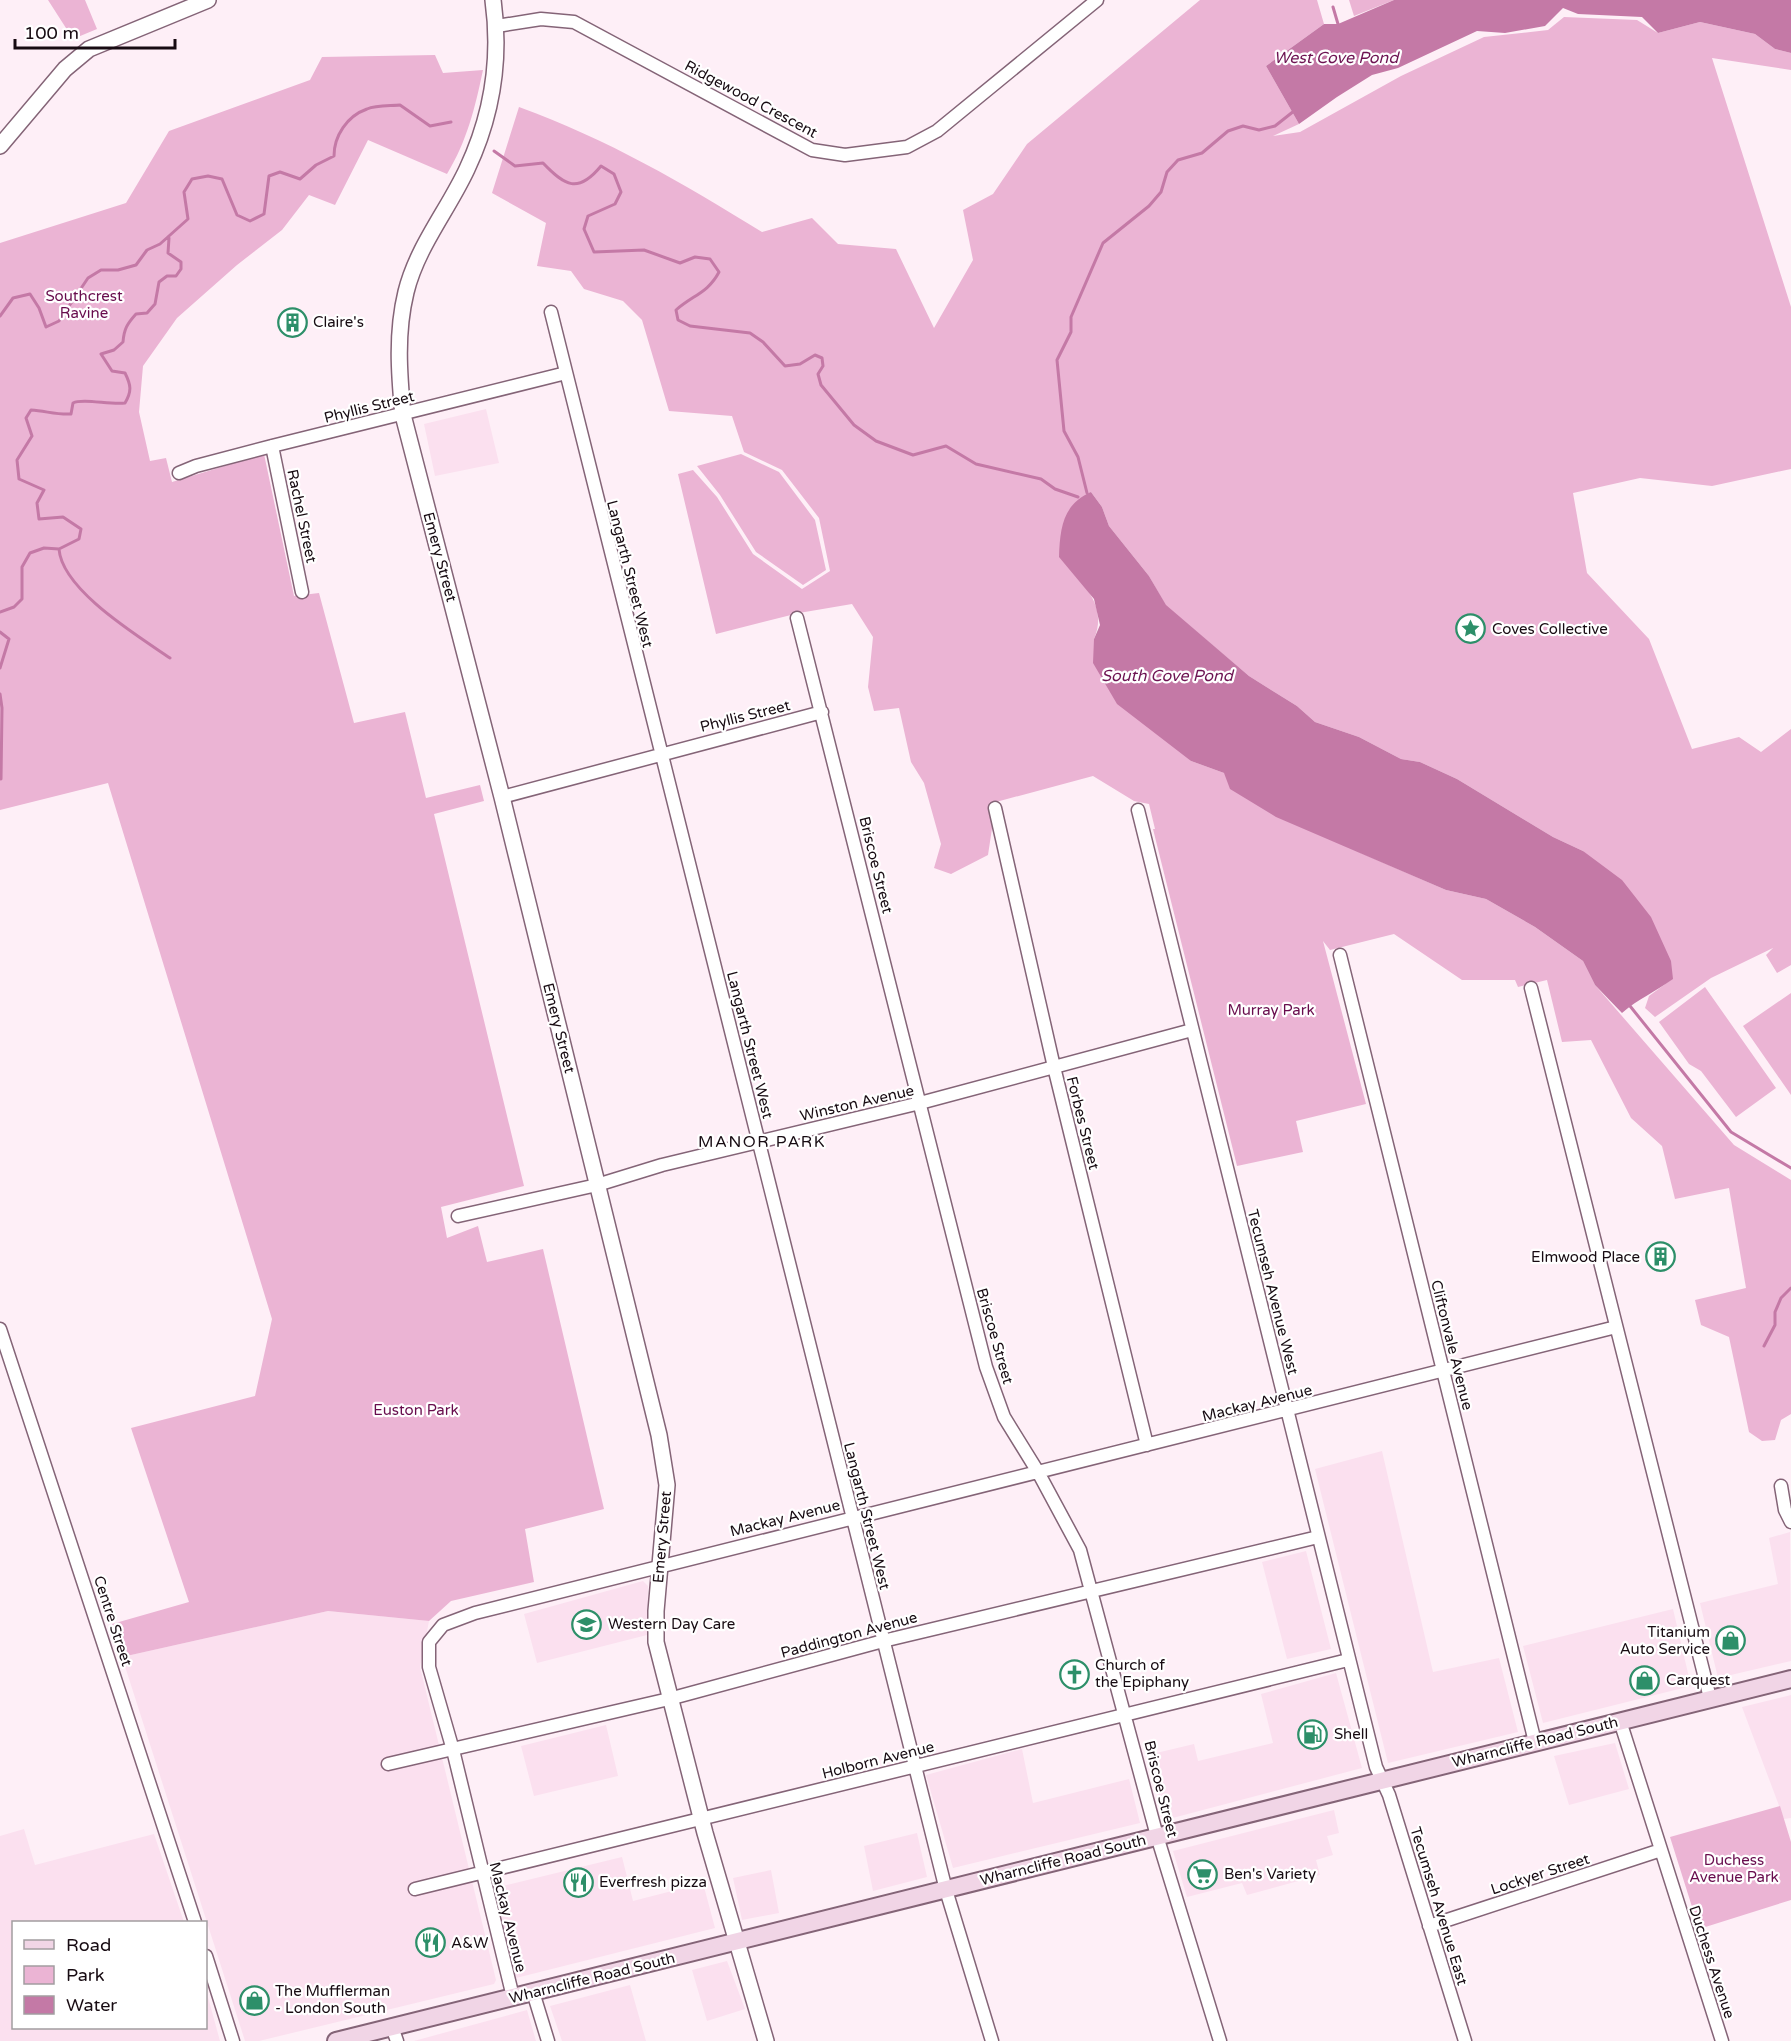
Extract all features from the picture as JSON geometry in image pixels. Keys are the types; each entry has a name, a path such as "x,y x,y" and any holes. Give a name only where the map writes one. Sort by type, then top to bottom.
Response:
{"main road":[{"name":"Wharncliffe Road South","path":"336,2041 395,2034 513,1997 1791,1679"}],"street":[{"path":"0,147 65,69 89,49 208,0"},
{"name":"Emery Street","path":"493,0 497,26 488,120 467,170 437,220 406,291 399,334 398,366 403,415 502,797 663,1459 667,1485 656,1642 702,1819 766,2041"},
{"name":"Ridgewood Crescent","path":"497,26 541,19 574,22 812,150 845,155 908,147 937,131 1097,0"},
{"name":"Langarth Street West","path":"551,312 914,1766 946,1890 992,2041"},
{"name":"Phyllis Street","path":"179,473 196,466 272,446 566,373"},
{"name":"Rachel Street","path":"272,446 302,592"},
{"name":"Briscoe Street","path":"797,618 986,1367 1004,1417 1038,1472 1080,1550 1157,1836 1221,2041"},
{"name":"Phyllis Street","path":"502,797 660,753 822,712"},
{"name":"Forbes Street","path":"994,808 1054,1067 1147,1445"},
{"name":"Tecumseh Avenue West","path":"1138,810 1348,1660 1382,1780"},
{"name":"Cliftonvale Avenue","path":"1340,955 1534,1742"},
{"path":"1531,988 1710,1698"},
{"name":"Winston Avenue","path":"458,1216 597,1185 639,1171 920,1103 1192,1030"},
{"name":"Mackay Avenue","path":"513,1997 453,1750 429,1667 429,1642 443,1625 475,1613 660,1565 1288,1411 1616,1327"},
{"name":"Centre Street","path":"0,1329 194,1921"},
{"path":"1781,1486 1785,1510 1791,1522"},
{"name":"Paddington Avenue","path":"388,1764 669,1699 883,1641 1318,1537"},
{"name":"Holborn Avenue","path":"415,1889 1348,1660"},
{"name":"Duchess Avenue","path":"1620,1721 1722,2041"},
{"name":"Tecumseh Avenue East","path":"1382,1780 1465,2041"},
{"name":"Lockyer Street","path":"1429,1926 1661,1850"},
{"path":"207,1959 233,2041"},
{"path":"533,1992 548,2041"}],"shaded area":[{"path":"486,409 499,463 435,476 424,424"},
{"path":"1382,1451 1433,1672 1499,1658 1518,1732 1388,1763 1315,1469"},
{"path":"1790,1532 1791,1661 1718,1678 1700,1603 1778,1584 1769,1538"},
{"path":"1306,1551 1331,1649 1287,1659 1262,1562"},
{"name":"Western Day Care","path":"643,1581 648,1586 647,1635 537,1663 524,1614"},
{"path":"1673,1609 1691,1686 1543,1723 1523,1646"},
{"path":"328,1611 429,1621 420,1667 496,1980 494,1984 259,2041 245,2041 122,1657"},
{"path":"1336,1673 1362,1768 1165,1820 1148,1755 1194,1744 1198,1761 1273,1743 1261,1694"},
{"path":"1791,1695 1791,1818 1784,1819 1742,1707"},
{"path":"606,1725 618,1776 534,1796 521,1746"},
{"path":"1615,1743 1629,1789 1569,1805 1554,1756"},
{"path":"1022,1749 1033,1803 1129,1779 1140,1823 953,1868 926,1775"},
{"path":"1334,1810 1339,1833 1327,1836 1333,1855 1316,1860 1320,1875 1247,1895 1242,1883 1187,1897 1173,1851"},
{"path":"24,1829 35,1865 154,1834 184,1921 12,1921 12,2029 207,2029 207,1994 220,2041 0,2041 0,1836"},
{"path":"917,1833 927,1877 873,1891 864,1846"},
{"path":"622,1857 633,1901 703,1883 715,1928 516,1978 495,1888"},
{"path":"771,1870 779,1913 742,1920 733,1878"},
{"path":"727,1961 745,2009 707,2021 692,1970"},
{"path":"630,1985 646,2041 562,2041 550,2006"},
{"path":"527,2010 536,2041 414,2041"}],"green space":[{"path":"48,0 85,0 97,29 73,39"},
{"name":"Murray Park","path":"1200,0 1317,0 1324,24 1266,66 1299,124 1273,136 1300,132 1401,76 1484,37 1548,30 1564,17 1637,20 1658,33 1700,22 1755,34 1775,49 1791,53 1791,70 1712,58 1791,307 1791,469 1712,486 1640,478 1573,493 1587,573 1649,639 1692,749 1739,737 1761,752 1791,729 1791,965 1777,973 1766,955 1773,948 1711,978 1655,1017 1645,1008 1649,996 1672,979 1583,851 1553,837 1457,779 1420,762 1401,759 1359,737 1315,722 1297,706 1249,676 1166,606 1149,576 1109,526 1102,507 1091,492 1059,556 1083,584 1095,604 1098,626 1094,639 1191,761 1224,773 1361,853 1446,890 1486,899 1535,927 1583,961 1595,985 1734,1145 1791,1180 1791,1414 1781,1420 1775,1440 1762,1441 1749,1432 1729,1337 1701,1325 1695,1300 1746,1288 1729,1188 1675,1199 1662,1146 1631,1118 1591,1040 1562,1042 1547,980 1518,987 1515,980 1462,980 1394,934 1330,950 1323,941 1366,1104 1296,1121 1303,1152 1237,1166 1153,829 1155,829 1149,804 1134,801 1093,776 996,802 988,855 951,874 934,868 941,844 924,783 911,762 899,708 874,711 868,687 873,637 852,604 799,613 716,634 678,474 693,470 717,497 753,554 802,589 830,571 819,518 782,470 744,452 732,416 669,411 642,320 623,301 584,289 571,271 537,266 546,223 492,193 519,107 584,133 644,163 762,232 812,218 838,244 896,249 934,328 973,260 963,210 993,194 1027,144"},
{"path":"1349,0 1394,0 1354,16"},
{"name":"Euston Park","path":"435,55 443,73 483,70 470,124 447,174 368,140 335,205 309,195 282,230 237,265 177,318 143,366 139,412 150,461 166,458 172,482 264,454 294,596 319,593 354,723 405,712 426,798 480,785 484,801 434,814 524,1186 441,1207 447,1238 478,1226 487,1262 543,1249 604,1509 525,1529 534,1582 451,1601 429,1621 328,1611 122,1657 112,1624 189,1602 131,1428 255,1396 272,1319 108,783 0,810 0,243 126,203 169,131 310,80 322,57"},
{"path":"741,454 779,472 815,520 826,570 803,585 756,552 720,495 697,466"},
{"path":"1705,987 1776,1088 1736,1117 1701,1071 1689,1064 1659,1022"},
{"path":"1791,993 1791,1095 1743,1026"},
{"name":"Duchess Avenue Park","path":"1780,1806 1791,1842 1791,1900 1699,1929 1670,1837"}],"water":[{"name":"West Cove Pond","path":"1394,0 1791,0 1791,53 1775,49 1755,34 1700,22 1658,33 1642,17 1578,14 1563,8 1545,26 1505,33 1477,31 1398,68 1372,75 1299,124 1266,66 1324,24 1338,24"},
{"name":"South Cove Pond","path":"1091,492 1102,507 1109,526 1149,576 1166,605 1249,676 1297,706 1315,722 1359,737 1401,759 1420,762 1457,779 1553,837 1583,851 1622,880 1651,917 1671,961 1673,979 1622,1013 1595,985 1583,961 1535,927 1486,899 1446,890 1276,817 1230,789 1224,773 1191,761 1117,704 1093,663 1094,639 1100,625 1094,599 1059,557 1060,536 1065,518 1074,503"}],"waterway":[{"path":"1333,7 1338,24"},
{"path":"0,316 13,298 30,294 39,308 46,327 59,321 88,278 101,270 118,270 136,265 147,250 160,244 188,219 184,192 192,179 208,176 222,179 237,215 250,221 264,214 269,176 280,172 300,179 316,165 334,156 339,134 353,116 360,112 375,107 400,105 430,126 451,122"},
{"path":"1087,493 1078,457 1064,431 1057,360 1071,332 1071,317 1103,243 1149,206 1161,192 1167,172 1178,160 1202,153 1228,131 1243,126 1259,130 1275,126 1294,111"},
{"path":"494,151 515,166 543,163 558,177 572,184 585,181 601,166 614,174 621,192 615,204 588,216 584,229 594,252 644,250 680,263 695,257 710,259 719,272 710,285 676,310 678,320 690,326 750,333 763,342 785,366 800,364 815,355 822,358 823,366 818,374 821,385 854,425 876,441 913,455 946,446 976,464 1041,479 1055,489 1078,497"},
{"path":"0,612 14,607 22,599 22,567 30,553 44,548 59,549 79,539 81,529 63,517 39,519 37,503 44,490 19,479 17,460 32,436 26,418 31,410 71,414 73,403 77,402 125,403 129,395 129,381 125,373 112,371 101,354 114,350 123,342 125,330 136,314 147,313 155,304 159,282 167,276 176,276 181,269 181,262 168,253 169,238"},
{"path":"59,549 63,565 87,596 122,625 170,658"},
{"path":"0,632 9,639 0,668"},
{"path":"0,694 2,708 1,779"},
{"path":"1630,1006 1731,1132 1791,1168"},
{"path":"1764,1346 1775,1325 1775,1312 1781,1298 1791,1288"}],"place":[{"name":"Claire's","path":"292,322"},
{"name":"Coves Collective","path":"1471,629"},
{"name":"Elmwood Place","path":"1661,1257"},
{"name":"Western Day Care","path":"587,1624"},
{"name":"Titanium Auto Service","path":"1731,1641"},
{"name":"Church of the Epiphany","path":"1074,1674"},
{"name":"Carquest","path":"1645,1680"},
{"name":"Shell","path":"1313,1734"},
{"name":"Ben's Variety","path":"1203,1874"},
{"name":"Everfresh pizza","path":"578,1882"},
{"name":"A&W","path":"430,1943"},
{"name":"The Mufflerman - London South","path":"254,2000"}],"district":[{"name":"MANOR PARK","path":"762,1142"}],"park label":[{"name":"Southcrest Ravine","path":"84,304"}]}
